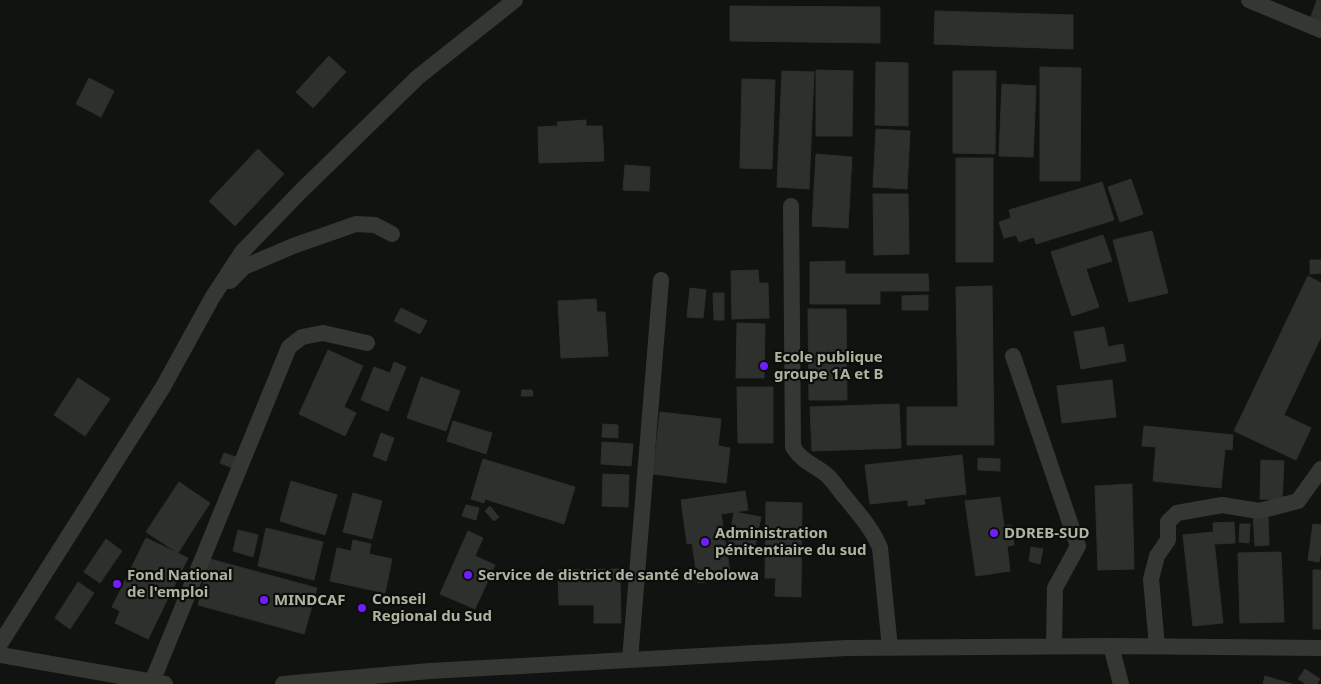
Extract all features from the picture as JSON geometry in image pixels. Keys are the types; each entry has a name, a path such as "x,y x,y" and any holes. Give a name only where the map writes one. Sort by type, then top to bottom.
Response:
{"street":[{"path":"0,644 163,387 212,298 242,252 302,190 418,77 515,0"},
{"path":"1249,0 1321,30"},
{"path":"791,206 793,447 800,458 830,478 867,523 875,537 880,548 890,648"},
{"path":"212,298 244,267 356,224 375,225 392,234"},
{"path":"630,660 661,280"},
{"path":"0,655 159,683 290,347 302,337 323,333 366,343"},
{"path":"1013,356 1078,546 1055,588 1054,646"},
{"path":"1157,646 1151,579 1157,556 1168,540 1168,522 1177,513 1222,505 1259,511 1298,501 1321,469"},
{"path":"1106,684 1119,677 1111,646"},
{"path":"283,684 430,677 630,660 846,648 1157,646 1321,648"}],"building":[{"path":"1317,0 1321,0 1321,27 1309,22"},
{"path":"730,6 880,7 880,43 730,41"},
{"path":"935,11 1073,15 1073,49 934,44"},
{"path":"329,56 346,72 313,108 296,92"},
{"path":"876,62 908,63 908,126 875,125"},
{"path":"1040,67 1081,68 1080,181 1040,181"},
{"path":"816,70 853,71 852,136 816,136"},
{"path":"782,71 814,72 809,189 777,187"},
{"path":"953,71 996,71 995,154 953,153"},
{"path":"89,78 114,91 101,117 76,104"},
{"path":"742,79 775,80 772,169 740,168"},
{"path":"1002,84 1036,86 1033,157 999,156"},
{"path":"586,120 586,126 602,126 604,161 539,163 538,127 558,126 557,122"},
{"path":"876,129 910,131 907,189 873,187"},
{"path":"258,149 284,174 235,226 209,201"},
{"path":"816,154 852,157 848,228 812,226"},
{"path":"956,158 993,158 993,262 956,262"},
{"path":"625,165 650,167 649,191 623,190"},
{"path":"1131,179 1143,214 1120,222 1108,187"},
{"path":"1102,182 1114,220 1036,244 1034,237 1019,242 1016,235 1004,238 999,222 1011,218 1009,210"},
{"path":"873,194 908,194 909,254 874,255"},
{"path":"1152,231 1168,293 1129,302 1113,240"},
{"path":"1103,235 1112,261 1086,269 1099,307 1072,316 1051,252"},
{"path":"1310,260 1321,260 1321,273 1310,274"},
{"path":"845,261 845,274 928,274 929,291 880,291 880,304 810,304 810,262"},
{"path":"758,270 759,283 768,283 769,318 732,319 731,271"},
{"path":"1308,276 1321,283 1321,337 1284,415 1311,428 1296,460 1234,431"},
{"path":"992,286 994,445 907,445 907,407 958,407 956,287"},
{"path":"690,288 706,290 703,318 687,317"},
{"path":"713,293 724,293 724,320 714,320"},
{"path":"928,295 928,310 902,310 902,296"},
{"path":"596,299 597,312 605,312 608,356 561,358 558,301"},
{"path":"401,308 427,321 420,334 394,321"},
{"path":"808,309 846,309 847,400 809,400"},
{"path":"737,323 765,324 764,378 736,378"},
{"path":"1104,327 1108,347 1123,344 1126,361 1081,369 1074,332"},
{"path":"328,350 363,366 344,407 356,413 345,436 299,414"},
{"path":"394,362 406,367 388,411 361,400 374,367 390,373"},
{"path":"421,377 460,391 446,431 407,418"},
{"path":"78,378 110,399 85,436 54,415"},
{"path":"1112,380 1116,417 1062,423 1057,386"},
{"path":"737,387 773,387 773,443 738,443"},
{"path":"522,390 532,390 533,396 521,396"},
{"path":"899,404 901,448 812,451 810,407"},
{"path":"660,412 721,419 718,446 730,448 726,483 653,474"},
{"path":"453,421 492,433 486,454 447,441"},
{"path":"603,424 618,425 618,438 602,437"},
{"path":"1144,426 1233,435 1232,450 1225,449 1221,488 1153,481 1156,447 1142,446"},
{"path":"381,433 394,438 386,461 373,456"},
{"path":"602,442 633,444 631,466 601,464"},
{"path":"224,453 239,458 235,469 220,463"},
{"path":"962,455 966,494 924,499 925,504 908,506 908,500 870,504 865,465"},
{"path":"978,458 1000,459 1000,471 978,470"},
{"path":"483,459 575,487 564,524 485,499 484,503 471,499"},
{"path":"1261,460 1284,461 1282,500 1260,499"},
{"path":"603,474 629,475 628,507 602,506"},
{"path":"291,481 337,495 325,535 280,521"},
{"path":"179,482 210,503 178,553 146,532"},
{"path":"1132,484 1134,569 1098,570 1095,486"},
{"path":"745,491 748,510 721,514 731,578 698,583 692,543 687,544 681,500"},
{"path":"353,493 382,501 372,539 343,532"},
{"path":"1000,497 1004,526 1011,525 1014,545 1007,546 1010,571 976,576 965,501"},
{"path":"766,502 802,503 801,597 775,596 776,578 765,578"},
{"path":"466,505 479,508 476,520 462,516"},
{"path":"490,506 499,517 494,521 485,511"},
{"path":"734,512 761,517 754,551 728,546"},
{"path":"1253,515 1268,515 1269,545 1255,546"},
{"path":"1234,522 1235,543 1214,544 1213,523"},
{"path":"1240,524 1250,524 1249,543 1239,542"},
{"path":"1313,524 1321,525 1319,562 1308,560"},
{"path":"266,528 323,542 314,580 258,566"},
{"path":"238,530 258,535 253,557 233,551"},
{"path":"468,531 483,538 475,556 495,565 475,609 440,594"},
{"path":"1213,532 1223,623 1193,626 1183,535"},
{"path":"146,538 188,558 148,639 115,623 120,611 112,607"},
{"path":"106,539 122,551 100,583 84,572"},
{"path":"353,540 371,544 369,554 392,559 385,593 330,581 337,548 351,551"},
{"path":"1031,547 1043,549 1040,564 1029,561"},
{"path":"1281,552 1284,622 1240,623 1238,553"},
{"path":"210,559 317,588 304,634 198,605"},
{"path":"620,569 621,623 594,623 594,605 559,605 558,570"},
{"path":"1313,570 1321,570 1321,629 1313,629"},
{"path":"78,582 94,593 70,629 55,618"},
{"path":"1305,669 1320,679 1317,684 1306,684 1298,679"},
{"path":"1265,676 1292,684 1263,684"}],"place":[{"name":"Ecole publique groupe 1A et B","path":"764,366"},
{"name":"DDREB-SUD","path":"994,533"},
{"name":"Administration pénitentiaire du sud","path":"705,542"},
{"name":"Service de district de santé d'ebolowa","path":"468,575"},
{"name":"Fond National de l'emploi","path":"117,584"},
{"name":"MINDCAF","path":"264,600"},
{"name":"Conseil Regional du Sud","path":"362,608"}]}
